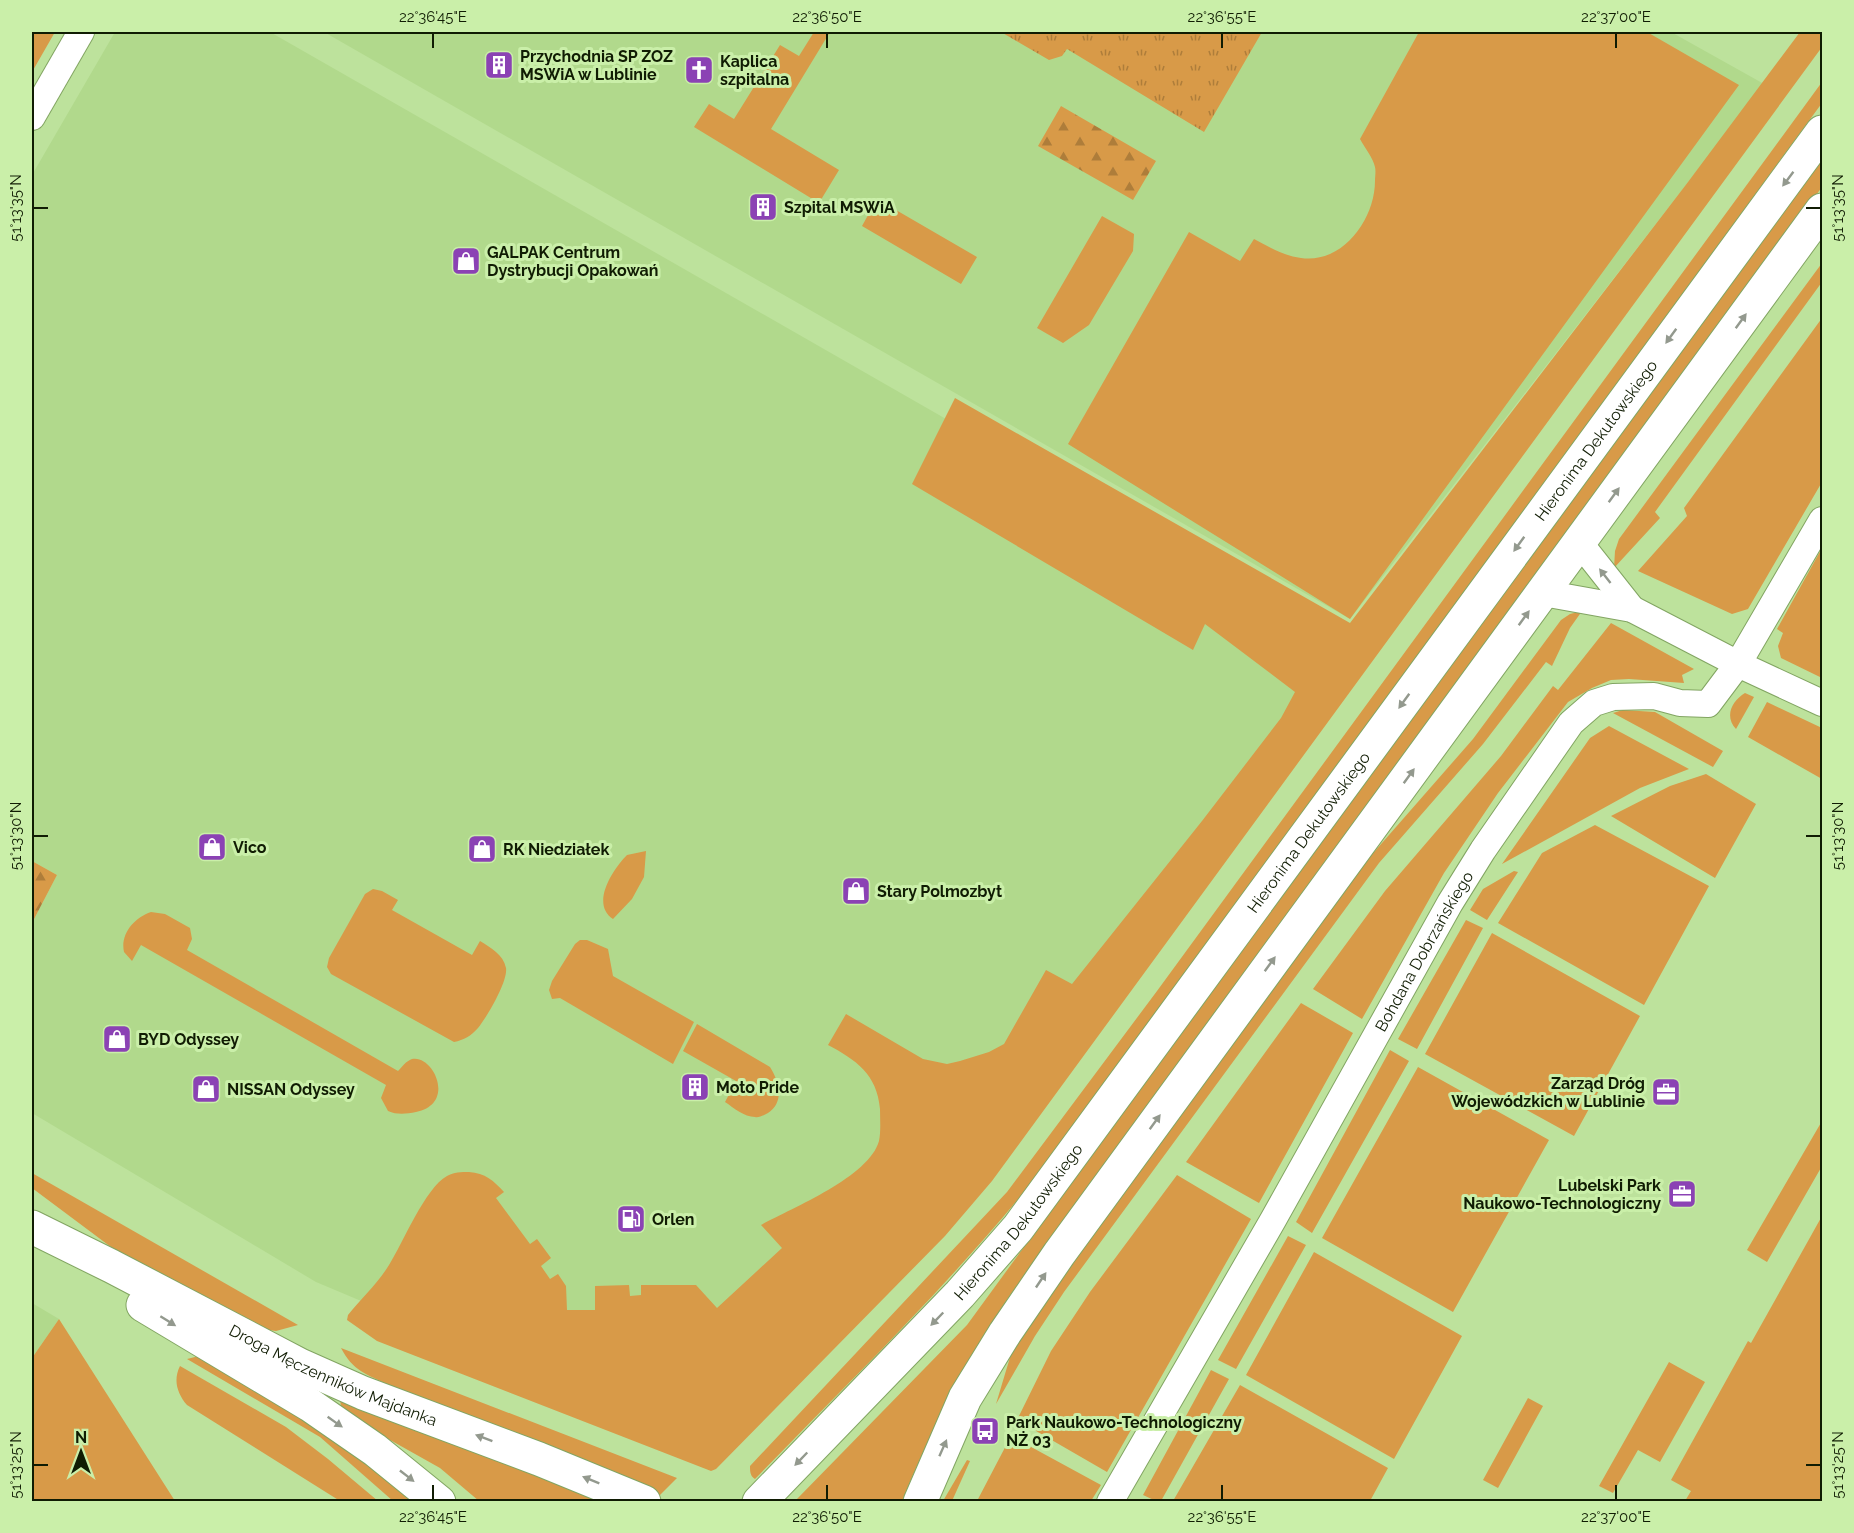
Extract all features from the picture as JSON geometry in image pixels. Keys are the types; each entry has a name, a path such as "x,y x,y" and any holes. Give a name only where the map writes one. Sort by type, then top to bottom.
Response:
{"street":[{"path":"32,117 81,32"},
{"name":"Hieronima Dekutowskiego","path":"759,1502 960,1294 1018,1228 1822,132"},
{"path":"920,1502 966,1398 1005,1333 1059,1254 1822,210"},
{"name":"Bohdana Dobrzańskiego","path":"1110,1502 1273,1220 1450,903 1483,849 1571,723 1594,703 1613,697 1654,696 1680,703 1708,704 1738,664 1822,520"},
{"path":"1579,542 1632,609"},
{"path":"1543,592 1632,609 1738,664 1822,702"},
{"name":"Droga Męczenników Majdanka","path":"32,1229 124,1293 310,1405 375,1450 439,1502"},
{"name":"Droga Męczenników Majdanka","path":"32,1229 111,1266 300,1365 363,1393 644,1502"}],"shaded area":[{"path":"115,32 270,32 1334,641 1242,793 706,1446 316,1282 32,1113 32,923 57,875 32,861 32,175"},
{"path":"324,32 1671,32 1764,84 1350,619"},
{"path":"32,1303 59,1319 32,1358"}],"green space":[{"path":"32,32 55,32 32,72"},
{"path":"814,32 830,32 771,129 839,170 819,203 694,127 709,104 734,119 780,45 799,56"},
{"path":"1001,32 1262,32 1204,132 1067,49 1062,56 1049,60"},
{"path":"1419,32 1647,32 1739,85 1350,619 1068,444 1189,232 1240,261 1254,239 1289,255 1316,258 1330,254 1354,236 1369,210 1374,195 1375,181 1374,164 1360,139"},
{"path":"1800,32 1822,32 1822,47 992,1181 945,1236 716,1469 711,1471 377,1341 347,1320 348,1315 375,1285 389,1265 431,1192 447,1176 463,1172 484,1176 504,1192 496,1198 530,1244 537,1239 551,1258 541,1266 550,1279 558,1274 566,1286 567,1310 595,1310 595,1286 629,1285 630,1296 641,1295 641,1285 696,1285 717,1308 782,1248 761,1225 845,1179 861,1167 879,1141 880,1109 875,1086 870,1077 848,1056 828,1045 846,1014 923,1059 947,1064 989,1052 1004,1044 1046,970 1072,984 1281,718 1295,692 1205,624 1193,650 912,484 955,398 1350,623"},
{"path":"1822,82 1822,103 1033,1181 933,1296 755,1479 753,1478 750,1466 1007,1192 1157,991"},
{"path":"1061,106 1156,161 1133,200 1038,146"},
{"path":"1822,154 1822,187 1008,1298 977,1347 950,1397 902,1501 796,1500 967,1325"},
{"path":"877,199 977,257 961,284 862,226"},
{"path":"1102,216 1134,234 1133,251 1089,325 1063,343 1037,328"},
{"path":"1822,263 1822,282 1655,512 1660,518 1614,568 1615,551 1619,539"},
{"path":"1822,318 1822,482 1748,609 1732,614 1638,571 1687,516 1684,508"},
{"path":"1822,548 1822,678 1781,658 1778,646 1783,633 1777,629"},
{"path":"1582,611 1570,628 1552,666 1546,662 1483,744 1379,863 1064,1292 1035,1336 996,1404 1011,1354 1036,1314 1361,867 1473,739 1561,620 1570,614"},
{"path":"1611,623 1694,669 1682,675 1684,683 1611,680 1568,702 1498,793 1444,873 1362,1019 1313,989 1385,891 1501,756 1553,686 1558,690"},
{"path":"1745,693 1754,697 1736,729 1732,724 1731,709 1736,700"},
{"path":"1767,702 1822,728 1822,779 1748,737"},
{"path":"1623,710 1655,712 1723,751 1713,767 1613,713"},
{"path":"1609,726 1689,769 1640,788 1502,864 1590,738"},
{"path":"1706,774 1756,804 1715,878 1611,816 1670,786"},
{"path":"1595,825 1709,886 1644,1005 1498,923 1542,853"},
{"path":"646,851 644,877 632,899 613,919 606,913 604,905 604,896 610,877 627,855"},
{"path":"32,861 57,875 32,923"},
{"path":"1514,871 1518,872 1487,920 1470,910 1483,889"},
{"path":"373,889 398,900 392,910 472,955 480,941 502,959 506,974 500,990 482,1023 464,1039 454,1042 331,974 327,967 329,958 365,894"},
{"path":"151,912 165,914 190,928 192,939 187,950 398,1071 412,1059 427,1064 437,1081 436,1100 428,1107 416,1112 402,1114 388,1111 381,1098 386,1085 141,945 132,961 124,952 126,933 139,918"},
{"path":"1466,920 1483,928 1417,1049 1398,1039"},
{"path":"1492,933 1640,1016 1574,1136 1425,1054"},
{"path":"580,940 587,940 608,949 613,976 694,1022 673,1064 560,998 552,999 549,990 552,981 575,944"},
{"path":"1301,1003 1353,1033 1259,1203 1186,1162"},
{"path":"697,1024 770,1067 779,1091 777,1103 768,1113 758,1117 747,1116 725,1102 736,1081 683,1051"},
{"path":"1390,1050 1409,1061 1312,1233 1296,1222"},
{"path":"1418,1067 1549,1140 1453,1312 1322,1238"},
{"path":"1822,1121 1822,1166 1767,1262 1747,1250"},
{"path":"32,1173 298,1325 276,1331 261,1329 237,1319 111,1247 32,1188"},
{"path":"1177,1175 1251,1219 1107,1472 1017,1420 1051,1351 1090,1292"},
{"path":"1822,1216 1822,1501 1685,1501 1691,1491 1671,1480 1748,1341 1751,1343"},
{"path":"1288,1236 1306,1245 1236,1369 1218,1360"},
{"path":"1314,1252 1462,1336 1394,1459 1246,1375"},
{"path":"59,1319 175,1501 32,1501 32,1358"},
{"path":"341,1348 677,1478 658,1497 373,1378 355,1367"},
{"path":"199,1356 211,1358 356,1453 412,1501 393,1501 320,1437 187,1359"},
{"path":"1669,1362 1705,1382 1660,1462 1638,1450 1613,1493 1599,1486"},
{"path":"180,1366 286,1427 378,1501 340,1501 187,1405 177,1386"},
{"path":"1211,1370 1229,1379 1161,1501 1143,1495"},
{"path":"1240,1385 1388,1468 1370,1501 1173,1501"},
{"path":"339,1393 611,1501 479,1501 440,1468 342,1413"},
{"path":"1528,1398 1543,1406 1498,1488 1483,1480"},
{"path":"1011,1436 1101,1485 1091,1501 977,1501"},
{"path":"967,1460 970,1461 952,1501 943,1501"}],"place":[{"name":"Przychodnia SP ZOZ MSWiA w Lublinie","path":"499,65"},
{"name":"Kaplica szpitalna","path":"699,70"},
{"name":"Szpital MSWiA","path":"763,207"},
{"name":"GALPAK Centrum Dystrybucji Opakowań","path":"466,261"},
{"name":"Vico","path":"212,847"},
{"name":"RK Niedziałek","path":"482,849"},
{"name":"Stary Polmozbyt","path":"856,891"},
{"name":"BYD Odyssey","path":"117,1039"},
{"name":"Moto Pride","path":"695,1087"},
{"name":"NISSAN Odyssey","path":"206,1089"},
{"name":"Zarząd Dróg Wojewódzkich w Lublinie","path":"1666,1092"},
{"name":"Lubelski Park Naukowo-Technologiczny","path":"1682,1194"},
{"name":"Orlen","path":"631,1219"},
{"name":"Park Naukowo-Technologiczny NŻ 03","path":"985,1431"}]}
